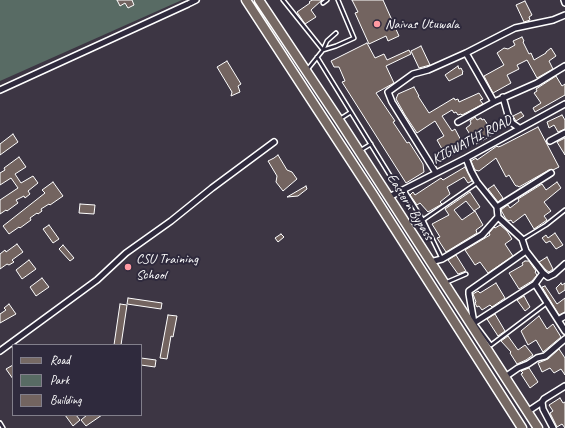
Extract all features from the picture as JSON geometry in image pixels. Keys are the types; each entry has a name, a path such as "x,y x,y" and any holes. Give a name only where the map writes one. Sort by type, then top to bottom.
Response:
{"main road":[{"name":"Eastern Bypass","path":"246,0 372,193 522,428"},
{"name":"Eastern Bypass","path":"259,0 339,120 430,262 471,322 538,428"}],"street":[{"path":"0,90 196,0"},
{"path":"436,173 392,102 388,92 413,74 428,70 466,53 515,28 542,23 565,14"},
{"path":"466,53 494,102"},
{"path":"458,122 503,97 538,83 565,66"},
{"path":"503,97 512,123 519,128"},
{"name":"KIGWATHI ROAD","path":"389,197 466,158 565,104"},
{"path":"550,141 565,133"},
{"path":"0,351 97,280 126,253 171,222 212,188 274,142"},
{"path":"466,158 477,182 497,207 498,217 522,239 526,251 543,273 548,277 554,274 565,264"},
{"path":"497,207 551,173"},
{"path":"430,262 442,259 482,236 498,217"},
{"path":"526,251 470,291 471,322 535,284 543,273"},
{"path":"535,284 548,302 565,331"},
{"path":"558,320 565,316"},
{"path":"505,377 537,358 545,356 565,340"},
{"path":"527,412 565,386"},
{"path":"542,402 543,409 553,428"}],"lane":[{"path":"283,0 323,50"},
{"path":"324,3 327,0"},
{"path":"323,50 354,38 338,0"},
{"path":"306,71 323,50 327,41 336,33"},
{"path":"317,57 394,182"},
{"path":"339,120 351,112"},
{"path":"359,151 371,144"},
{"path":"423,220 477,182"},
{"path":"404,190 423,220 442,259"},
{"path":"522,239 546,225 565,210"},
{"path":"445,284 466,274"},
{"path":"471,322 491,345 548,302"},
{"path":"0,423 4,428"}],"green space":[{"path":"0,0 182,0 0,81"}],"building":[{"path":"117,0 132,0 134,5 128,8 125,3 120,6"},
{"path":"312,0 322,0 311,10 316,17 305,24 297,12"},
{"name":"Naivas Utuwala","path":"352,0 383,0 399,36 388,41 386,36 369,44 355,13 358,12"},
{"path":"525,1 532,15 529,17 530,20 524,22 516,5"},
{"path":"522,37 529,54 531,53 534,60 546,53 551,48 556,56 549,61 553,69 537,78 527,60 517,65 519,69 507,75 511,83 493,93 484,76 504,65 497,53 504,48 508,49 515,45 513,41"},
{"path":"367,43 375,58 384,54 387,60 409,50 411,54 386,66 394,83 376,93 395,121 393,122 407,143 409,142 423,164 424,172 406,183 342,82 345,81 339,67 334,67 331,61"},
{"path":"421,46 430,65 419,68 411,51"},
{"path":"227,61 241,84 238,86 240,92 231,96 232,92 217,67"},
{"path":"458,66 459,69 461,68 463,74 449,81 445,75"},
{"path":"556,76 562,86 565,84 565,95 535,112 533,108 541,103 534,93 537,91 536,89"},
{"path":"414,87 429,113 454,98 455,100 458,99 459,102 479,93 483,99 480,100 483,104 462,115 458,115 456,112 454,113 452,110 442,116 452,131 455,129 465,148 447,158 437,140 444,136 435,121 417,133 396,99 398,94"},
{"path":"521,112 524,116 516,121 513,116"},
{"path":"562,115 565,120 565,129 558,132 554,125 549,128 547,122"},
{"path":"475,117 477,120 481,118 482,120 484,119 494,134 476,144 466,128 470,125 470,121"},
{"path":"538,127 559,167 549,170 519,187 515,185 509,175 506,177 496,158 479,171 475,170 471,161 476,158 477,160 497,146 501,146"},
{"path":"13,134 18,142 0,155 0,144"},
{"path":"565,138 565,155 557,142"},
{"path":"278,155 287,170 292,172 297,179 283,191 276,182 277,176 268,161"},
{"path":"19,157 26,167 15,174 21,183 33,176 38,183 28,191 30,194 25,198 24,196 16,200 18,203 0,214 0,200 18,188 11,178 0,185 0,173 5,170 4,168"},
{"path":"465,167 472,181 468,183 464,177 447,187 450,194 440,202 442,204 428,212 420,203 417,205 410,195 413,192 415,195 441,178 443,180"},
{"path":"53,182 63,196 41,209 42,211 30,218 31,220 9,234 3,226 45,193 42,190"},
{"path":"557,182 561,188 544,202 551,211 544,216 547,220 534,229 525,214 513,223 511,220 509,221 506,219 501,210 506,206 508,205 510,208 519,201 518,199 542,184 546,190"},
{"path":"494,185 503,198 498,202 488,189"},
{"path":"306,186 307,189 298,196 287,197"},
{"path":"470,192 480,207 474,211 466,201 454,210 462,220 475,211 483,225 476,230 477,233 446,252 437,238 440,237 432,224 449,215 445,209"},
{"path":"80,204 95,205 94,214 79,213"},
{"path":"49,225 59,239 53,243 43,229"},
{"path":"500,225 507,231 512,239 505,244 513,256 488,273 480,262 475,265 465,250 490,235 489,233 494,227 495,228"},
{"path":"555,233 563,245 556,249 550,241 546,243 542,238 546,235 548,238"},
{"path":"281,234 284,237 278,242 275,238"},
{"path":"17,244 23,252 12,260 14,262 9,265 7,264 0,269 0,254 5,250 6,252"},
{"path":"63,245 74,258 70,261 59,249"},
{"path":"456,255 466,271 458,274 448,260"},
{"path":"547,257 553,269 549,272 539,262"},
{"path":"29,260 36,269 22,279 16,270"},
{"path":"529,261 537,275 532,281 519,289 509,273 523,265 522,263"},
{"path":"42,278 49,287 36,296 30,287"},
{"path":"496,283 505,298 492,307 490,305 482,310 479,306 477,307 473,294 478,291 480,293"},
{"path":"561,283 562,285 565,283 565,290 559,294 556,288"},
{"path":"545,286 557,304 565,298 565,312 559,315 542,287"},
{"path":"524,296 530,307 525,311 517,300"},
{"path":"128,298 162,303 161,309 127,304"},
{"path":"9,304 16,314 0,323 0,314 6,310 4,308"},
{"path":"120,304 127,305 121,344 114,344"},
{"path":"495,314 505,331 498,336 487,319"},
{"path":"168,315 177,316 173,337 171,336 167,359 160,358"},
{"path":"539,316 547,329 553,324 561,337 543,352 536,340 528,345 521,331"},
{"path":"508,336 518,350 525,345 533,355 517,364 510,353 511,352 501,341"},
{"path":"559,349 565,358 565,375 561,369 554,373 550,368 542,372 538,363 548,359"},
{"path":"142,358 156,360 155,367 142,365"},
{"path":"12,366 12,378 6,369"},
{"path":"529,368 538,382 530,388 521,374 523,373 521,371"},
{"path":"560,398 563,403 565,402 565,428 562,424 557,427 550,413 553,411 549,405"},
{"path":"66,416 77,416 80,420 73,426"},
{"path":"86,416 101,416 86,426 81,420"}],"place":[{"name":"Naivas Utuwala","path":"377,24"},
{"name":"CSU Training School","path":"128,267"}]}
